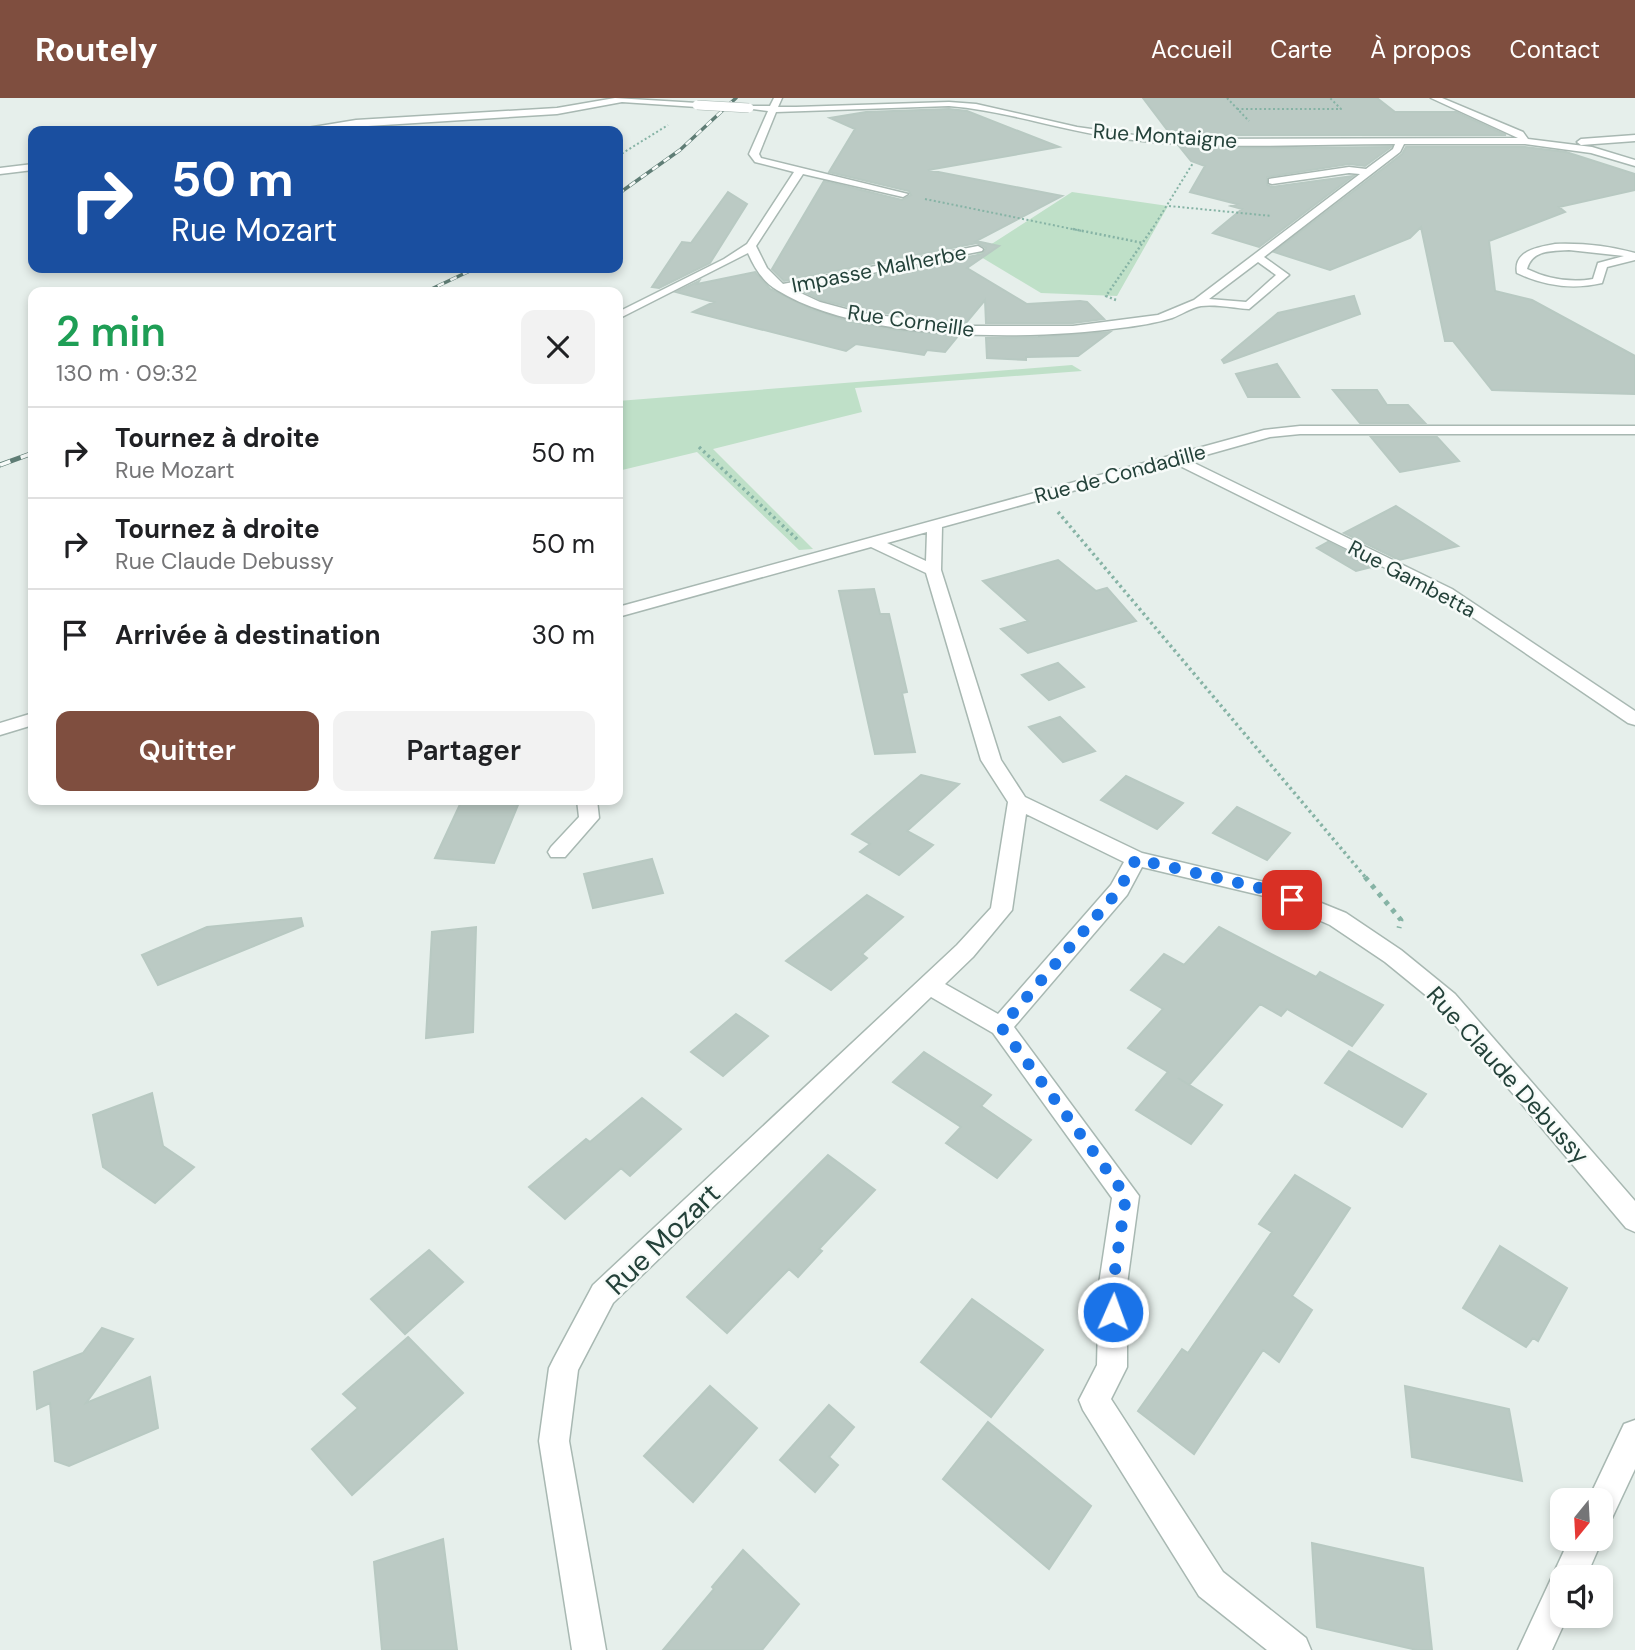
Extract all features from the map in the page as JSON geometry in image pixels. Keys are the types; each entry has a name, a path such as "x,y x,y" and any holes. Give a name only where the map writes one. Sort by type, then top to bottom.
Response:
{"street":[{"name":"Rue Montaigne","path":"612,98 774,110 949,104 976,106 1077,130 1134,138 1206,141 1525,141 1569,146 1635,163"},
{"path":"778,98 754,154 758,160 903,194"},
{"path":"1435,98 1520,134 1525,141"},
{"path":"332,126 557,110 628,99"},
{"path":"1569,146 1583,141 1635,138"},
{"name":"Rue Corneille","path":"751,246 758,266 781,288 843,312 898,323 981,331 1092,329 1161,318 1198,302 1397,150 1401,141"},
{"path":"0,171 28,168"},
{"path":"1272,181 1349,170 1369,172"},
{"path":"623,314 728,261 751,246 800,171"},
{"path":"1562,248 1597,249 1635,256 1602,265 1598,281 1583,285 1554,283 1521,271 1523,262 1531,253 1562,248"},
{"name":"Impasse Malherbe","path":"781,288 978,249"},
{"name":"Rue Corneille","path":"1198,302 1249,306 1283,275 1258,257"},
{"name":"Rue de Condadille","path":"623,611 1269,433 1300,430 1635,430"},
{"name":"Rue Gambetta","path":"1178,460 1446,592 1635,719"},
{"path":"935,524 933,570 990,760 1018,802"},
{"path":"872,541 933,570"},
{"path":"0,729 28,721"},
{"name":"Rue Claude Debussy","path":"1018,802 1136,859 1269,890 1338,919 1394,956 1447,1000 1635,1220"},
{"name":"Rue Mozart","path":"589,1650 554,1441 564,1368 603,1294 965,951 1001,910 1018,802"},
{"path":"558,852 589,818 588,805"},
{"path":"1001,1027 1119,890 1136,859"},
{"path":"928,985 1001,1027 1126,1196 1113,1284 1112,1367 1094,1401 1211,1584 1294,1650"},
{"path":"1610,1488 1635,1435"},
{"path":"1535,1650 1550,1618"}],"path":[{"path":"1237,108 1341,109 1330,98"},
{"path":"623,153 679,118 681,112 672,103"},
{"path":"1161,318 1106,296 1168,206 1206,141"},
{"path":"903,194 1143,243"},
{"path":"1168,206 1308,219"},
{"path":"699,447 817,557"},
{"path":"1043,495 1401,920 1394,956"}],"green space":[{"path":"1072,192 1168,206 1117,296 1041,293 976,254"},
{"path":"1072,365 1082,371 855,388 862,412 713,449 813,549 799,550 697,452 623,470 623,401"}],"building":[{"path":"1143,98 1377,98 1395,112 1456,112 1506,135 1171,135"},
{"path":"949,109 967,111 1059,147 928,170 1062,196 976,241 999,246 967,268 1027,304 1087,302 1104,319 1073,323 986,323 985,300 966,323 862,310 821,300 800,290 983,254 986,248 977,243 784,281 772,269 824,181 902,200 911,195 909,191 829,172 855,129 830,118 866,112"},
{"path":"1179,146 1391,147 1365,166 1349,164 1267,177 1267,185 1272,187 1353,176 1259,247 1213,233 1242,209 1231,206 1237,204 1190,192 1205,166 1191,161"},
{"path":"1406,147 1525,147 1566,152 1635,174 1635,190 1559,207 1565,212 1489,241 1495,291 1532,300 1635,356 1635,394 1492,390 1453,341 1445,341 1421,227 1410,238 1330,270 1274,252 1402,154"},
{"path":"728,192 747,204 710,263 659,288 652,287 682,242 691,243"},
{"path":"755,272 770,289 811,309 851,322 958,336 945,352 927,350 924,355 856,344 846,351 693,312 714,302 676,292 699,281 697,284"},
{"path":"1354,296 1360,314 1224,363 1222,360 1278,313"},
{"path":"1110,332 1078,356 1026,357 1026,360 987,358 986,338"},
{"path":"1277,364 1299,397 1248,397 1236,374"},
{"path":"1333,390 1377,390 1387,405 1408,405 1425,423 1360,423"},
{"path":"1371,437 1437,437 1459,461 1400,472"},
{"path":"1396,506 1458,546 1399,560 1344,533"},
{"path":"1328,542 1376,566 1356,571 1317,548"},
{"path":"1058,560 1096,591 1107,588 1136,621 1028,653 1001,629 1028,621 983,581"},
{"path":"874,589 880,614 889,614 907,692 902,693 915,752 875,754 839,591"},
{"path":"1058,663 1084,687 1049,700 1022,675"},
{"path":"1060,717 1095,751 1063,762 1029,727"},
{"path":"921,775 959,784 907,831 933,845 899,875 860,852 870,844 852,834"},
{"path":"1126,776 1183,803 1157,829 1101,800"},
{"path":"460,805 518,805 494,863 435,858"},
{"path":"1237,807 1290,833 1267,860 1213,833"},
{"path":"652,859 663,893 593,908 584,874"},
{"path":"867,895 903,917 862,954 867,958 831,990 786,961"},
{"path":"301,918 303,926 158,985 142,955 207,927"},
{"path":"476,927 473,1032 426,1038 432,932"},
{"path":"1219,927 1316,977 1320,972 1383,1005 1352,1046 1287,1009 1281,1016 1260,1004 1189,1085 1222,1105 1191,1144 1136,1110 1168,1072 1128,1048 1163,1009 1131,990 1164,954 1184,965"},
{"path":"736,1014 768,1036 723,1076 691,1052"},
{"path":"1349,1051 1426,1094 1402,1127 1325,1083"},
{"path":"924,1052 991,1095 981,1106 1031,1140 997,1178 946,1143 961,1127 893,1082"},
{"path":"152,1093 163,1146 194,1167 155,1203 103,1167 93,1115"},
{"path":"642,1098 681,1129 630,1176 621,1168 565,1219 529,1187 586,1139 590,1142"},
{"path":"828,1155 875,1190 819,1249 822,1251 798,1277 789,1269 727,1333 687,1297"},
{"path":"1295,1175 1350,1208 1292,1296 1312,1310 1279,1362 1263,1350 1194,1454 1138,1411 1182,1349 1188,1353 1272,1232 1259,1224"},
{"path":"1500,1246 1567,1288 1538,1341 1533,1338 1526,1347 1463,1308"},
{"path":"429,1250 463,1282 405,1334 371,1299"},
{"path":"972,1299 1043,1350 991,1417 921,1362"},
{"path":"102,1328 133,1339 86,1403 150,1377 158,1428 69,1466 55,1461 50,1403 37,1409 34,1372 83,1353"},
{"path":"408,1337 463,1393 352,1495 312,1449 358,1408 343,1394"},
{"path":"710,1386 757,1428 693,1502 644,1456"},
{"path":"1405,1386 1509,1409 1522,1481 1412,1457"},
{"path":"829,1405 854,1427 829,1457 838,1465 815,1492 780,1460"},
{"path":"988,1422 1091,1506 1049,1569 943,1479"},
{"path":"443,1539 457,1650 382,1650 374,1562"},
{"path":"1312,1543 1423,1568 1432,1650 1417,1650 1317,1627"},
{"path":"743,1550 799,1604 762,1650 663,1650 714,1589 712,1587"}],"railway":[{"path":"623,190 680,150 736,98"},
{"path":"436,287 465,273"},
{"path":"0,465 28,455"}],"route":[{"path":"1113,1312 1113,1284 1126,1196 1001,1027 1119,890 1136,859 1269,890 1292,900"}]}
